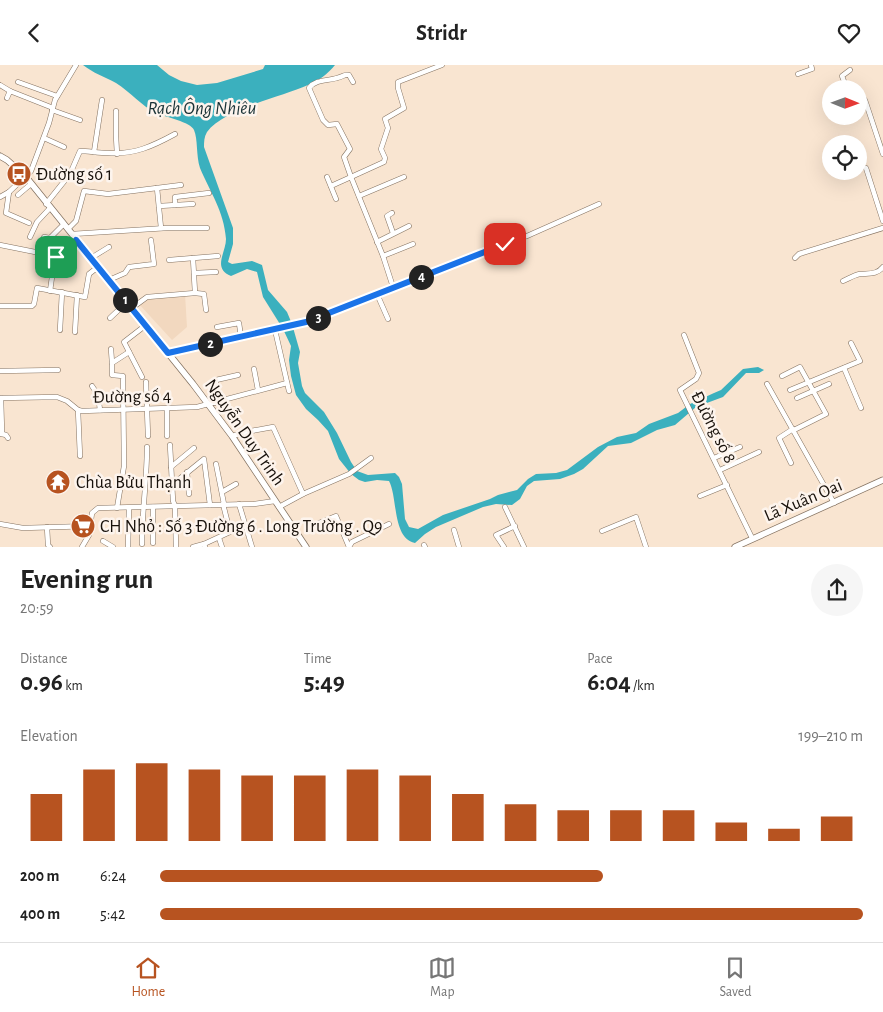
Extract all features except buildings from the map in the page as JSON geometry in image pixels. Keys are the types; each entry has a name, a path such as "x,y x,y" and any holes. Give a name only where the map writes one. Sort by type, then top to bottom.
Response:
{"main road":[{"name":"Nguyễn Duy Trinh","path":"0,156 26,177 108,280 212,404 304,546"},
{"name":"Lã Xuân Oai","path":"735,547 883,481"}],"street":[{"path":"0,197 9,192 26,177 44,138 57,96 76,65"},
{"path":"331,186 384,162 385,158 381,149 388,128 385,119 404,108 398,82 442,65"},
{"path":"798,74 812,69 811,65"},
{"path":"844,80 842,76 850,70"},
{"path":"353,81 350,75 345,75 336,79 324,80 312,85 310,88 323,120 328,125 337,124 350,149 344,157 394,287"},
{"path":"18,82 57,96"},
{"path":"0,85 80,120"},
{"path":"7,98 10,91"},
{"path":"94,152 102,100"},
{"path":"868,110 883,154"},
{"path":"116,111 117,153"},
{"path":"30,237 37,222 70,173 80,151 117,153 145,149 175,134"},
{"path":"44,138 64,147"},
{"path":"867,171 883,221"},
{"path":"327,177 336,199"},
{"path":"359,196 404,177"},
{"path":"18,195 31,184"},
{"path":"39,253 44,237 50,239 76,221 83,192 108,194 181,185"},
{"path":"157,188 161,228"},
{"path":"9,192 6,213 28,223"},
{"path":"175,205 176,197 209,193"},
{"path":"159,206 193,204"},
{"path":"168,353 277,329 317,318 527,236 600,204"},
{"path":"392,213 387,216 393,233"},
{"path":"377,242 409,226"},
{"path":"72,234 161,228 207,228"},
{"path":"795,258 799,254 883,228"},
{"path":"0,245 66,260 76,240"},
{"path":"108,280 125,273 129,267 154,264 151,240"},
{"path":"383,256 414,244"},
{"path":"91,258 109,247"},
{"path":"169,259 218,256"},
{"path":"50,291 56,257"},
{"path":"193,258 195,293"},
{"path":"844,281 859,274 867,275 883,267"},
{"path":"0,306 32,307 37,288 86,297 90,274 94,270 100,269"},
{"path":"194,273 216,272"},
{"path":"60,330 62,292"},
{"path":"132,308 147,297 195,293 204,294 206,310"},
{"path":"377,294 388,319"},
{"path":"75,332 77,295"},
{"path":"110,318 127,302"},
{"path":"217,327 239,323 242,337"},
{"path":"142,377 124,342 146,325"},
{"path":"277,329 289,391"},
{"name":"Đường số 8","path":"684,335 699,373 696,379 680,389 752,538"},
{"path":"790,390 860,361 851,343"},
{"path":"111,349 112,375 123,376 124,466 117,508"},
{"path":"112,363 130,351"},
{"path":"782,376 800,367 826,414 778,438 791,463"},
{"path":"844,368 861,408"},
{"path":"254,369 258,390"},
{"path":"0,371 58,370"},
{"path":"212,404 216,380 238,375"},
{"path":"146,382 148,436"},
{"name":"Đường số 4","path":"0,398 57,397 67,401 78,410 147,410 212,404 287,383"},
{"path":"767,384 834,503"},
{"path":"797,398 829,384"},
{"path":"92,386 98,395 100,410"},
{"path":"0,398 1,434 6,435 8,438"},
{"path":"166,409 167,436"},
{"path":"78,410 80,455"},
{"path":"232,436 273,427 303,494"},
{"path":"170,445 176,547"},
{"path":"142,544 142,507 148,447"},
{"path":"714,459 740,447"},
{"path":"171,467 194,448"},
{"path":"720,470 759,452"},
{"path":"82,547 89,535 94,510 98,508 277,504 348,474 371,458"},
{"path":"172,485 203,459 205,460 210,505"},
{"path":"194,547 205,546 230,532 216,465"},
{"path":"187,472 190,494"},
{"path":"222,492 236,484"},
{"path":"700,496 727,485"},
{"path":"239,504 252,547"},
{"path":"153,507 153,543"},
{"path":"506,507 524,547"},
{"path":"128,547 130,508"},
{"path":"319,523 336,517 351,546 389,524"},
{"path":"602,531 636,517 646,547"},
{"path":"0,524 22,527 90,526"},
{"path":"504,547 496,535 515,526"},
{"path":"46,527 49,546"},
{"path":"454,530 459,547"},
{"path":"219,537 222,547"},
{"path":"103,541 113,547"}],"shaded area":[{"path":"185,294 187,327 172,340 139,304 149,297"}],"water":[{"name":"Rạch Ông Nhiêu","path":"83,65 157,65 169,75 181,81 197,85 217,83 263,69 265,65 335,65 326,74 312,83 254,104 226,117 207,132 204,147 233,228 233,244 228,262 232,264 252,261 262,265 268,290 287,312 292,324 300,352 298,363 305,393 324,412 357,471 368,475 395,473 399,477 402,484 405,519 409,527 418,529 443,515 517,490 536,474 556,473 567,470 598,447 617,437 636,433 649,424 678,413 690,404 721,390 743,369 758,367 764,370 759,373 746,373 723,397 696,407 675,425 657,430 631,443 608,446 583,469 574,474 560,479 534,481 527,486 520,499 512,505 496,504 483,507 436,527 415,543 408,540 402,534 399,526 389,481 365,482 351,474 339,459 328,431 306,409 296,395 289,360 291,346 263,297 257,272 247,269 231,276 222,269 221,260 226,239 225,229 220,211 200,168 196,138 192,127 156,113 116,83"}],"place":[{"name":"Đường số 1","path":"19,174"},
{"name":"Chùa Bửu Thạnh","path":"58,482"},
{"name":"CH Nhỏ : Số 3 Đường 6 . Long Trường . Q9","path":"83,526"}],"route":[{"path":"56,257 66,260 76,240 168,353 306,322 505,244"}]}
